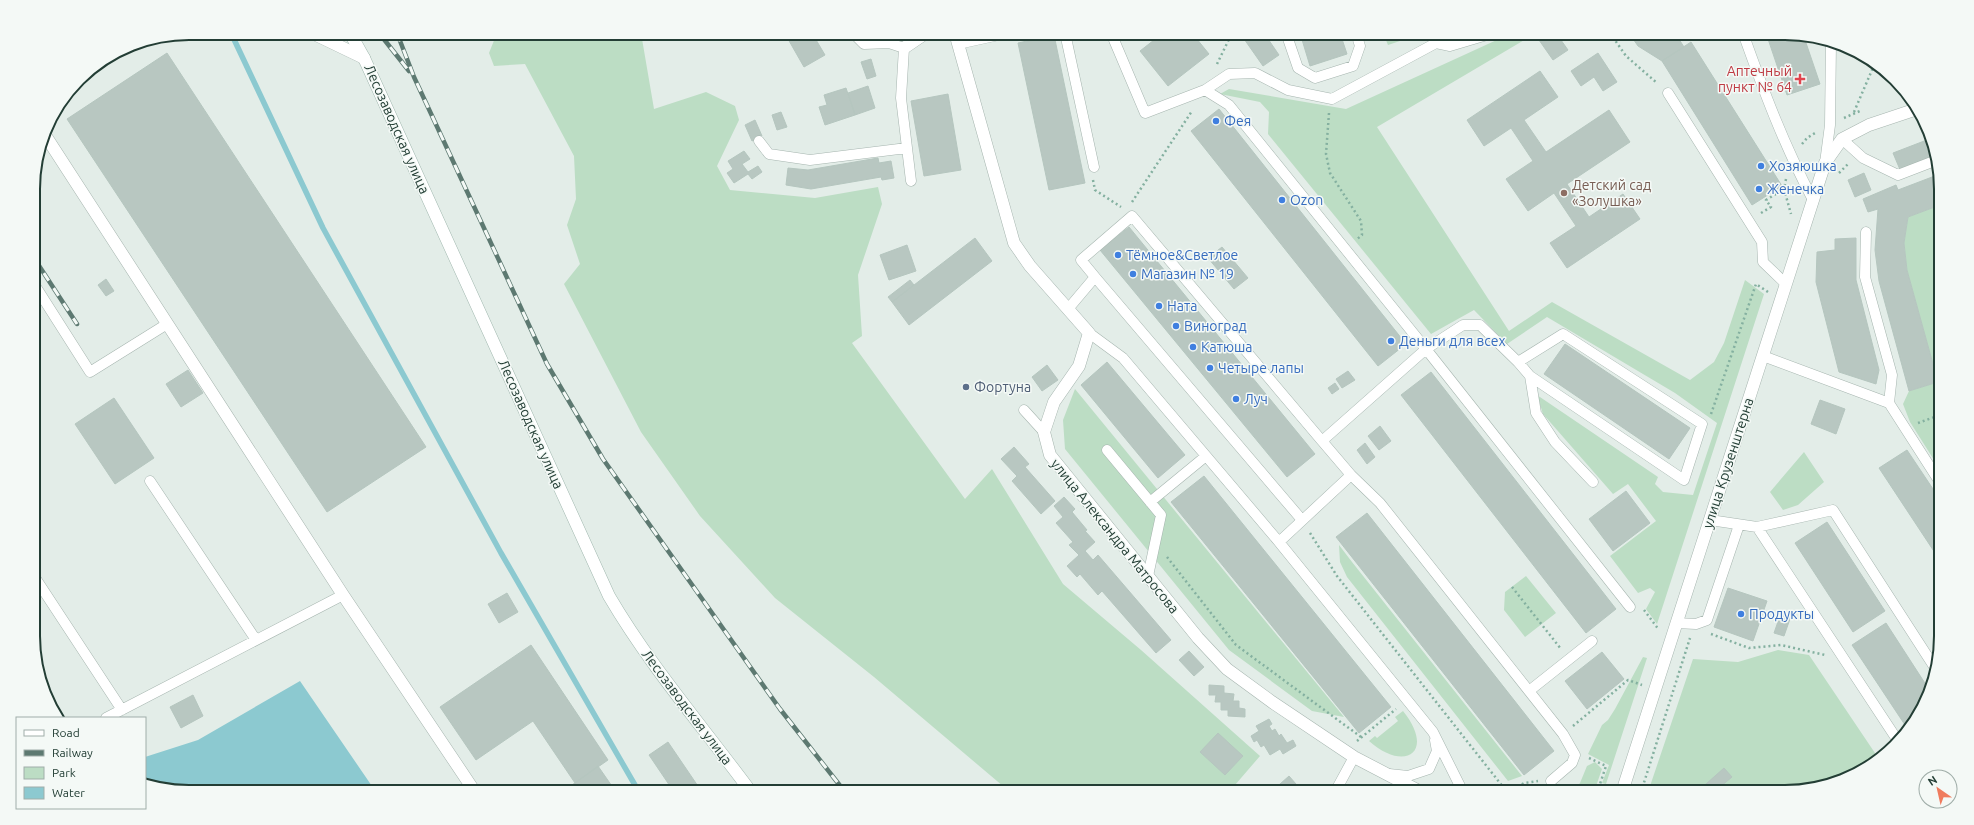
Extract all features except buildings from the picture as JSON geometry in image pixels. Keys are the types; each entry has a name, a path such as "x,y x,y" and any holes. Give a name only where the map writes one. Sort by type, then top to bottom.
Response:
{"street":[{"path":"327,40 364,58"},
{"name":"Лесозаводская улица","path":"354,40 364,58 609,596 628,628 661,676 746,785"},
{"path":"904,48 916,40"},
{"path":"957,40 1014,243 1030,266 1089,333 1078,366 1054,402 1044,432"},
{"path":"1842,139 1869,125 1912,111"},
{"name":"улица Крузенштерна","path":"1624,785 1825,163 1842,139"},
{"path":"48,140 343,595 470,785"},
{"name":"улица Александра Матросова","path":"1044,432 1050,455 1198,638 1227,669 1272,702 1349,754 1407,785"}],"lane":[{"path":"860,40 864,44 889,43 904,48 901,98 912,181"},
{"path":"1067,40 1094,167"},
{"path":"1114,40 1144,113 1205,90 1229,74 1255,73 1288,90 1332,99 1431,40"},
{"path":"1288,40 1298,68 1315,78 1353,66 1360,46 1358,40"},
{"path":"1438,40 1450,46 1470,40"},
{"path":"1746,40 1772,114 1792,159 1813,200"},
{"path":"1825,163 1830,124 1831,47"},
{"path":"1205,90 1229,105 1426,349 1630,607"},
{"path":"1668,93 1762,242 1763,262 1786,284"},
{"path":"1842,139 1863,158 1898,175 1931,162"},
{"path":"759,141 770,154 810,160 907,148"},
{"path":"1302,520 1081,260 1132,216 1351,475 1380,503 1563,734 1575,754 1572,763 1551,781"},
{"path":"1866,232 1865,277 1892,375 1888,403"},
{"path":"1068,309 1095,277"},
{"path":"40,293 90,372 167,324"},
{"path":"1322,441 1426,349 1463,325 1480,326 1518,362 1530,376 1684,480 1702,424 1563,334 1518,362"},
{"path":"1089,333 1123,358 1279,542 1433,732 1460,785"},
{"path":"1763,356 1888,403 1934,473"},
{"path":"1530,376 1536,413 1555,442 1592,482"},
{"path":"1024,410 1044,432"},
{"path":"1107,450 1161,515 1148,576"},
{"path":"1150,502 1206,456"},
{"path":"1279,542 1351,475"},
{"path":"150,481 256,640"},
{"path":"1710,520 1757,527 1833,510 1931,663"},
{"path":"1676,623 1696,624 1706,620 1739,525"},
{"path":"1757,527 1895,736"},
{"path":"40,585 122,710"},
{"path":"108,717 343,595"},
{"path":"1529,691 1592,642"},
{"path":"1384,773 1408,776 1429,769 1436,751 1433,732"},
{"path":"1338,785 1349,754"}],"path":[{"path":"1130,205 1205,90 1229,40"},
{"path":"1615,40 1626,56 1668,93"},
{"path":"1854,113 1873,69"},
{"path":"1329,116 1326,154 1330,173 1361,221 1362,234 1346,250"},
{"path":"1771,207 1766,200 1784,189"},
{"path":"1095,190 1127,211"},
{"path":"1709,420 1756,284 1768,292"},
{"path":"1906,430 1915,424 1934,418"},
{"path":"1302,520 1337,576 1502,785"},
{"path":"1155,542 1236,645 1361,737"},
{"path":"1512,586 1557,643"},
{"path":"1630,607 1640,605 1660,632"},
{"path":"1696,624 1710,634 1749,648 1781,646 1844,659"},
{"path":"1563,734 1628,680 1643,686"},
{"path":"1349,754 1361,737 1407,700"},
{"path":"1575,754 1594,759 1606,766 1600,785"},
{"path":"1519,785 1524,782 1551,781"}],"green space":[{"path":"494,40 642,40 654,109 706,92 735,106 739,120 717,166 730,190 815,198 878,187 882,204 858,275 862,336 852,343 965,499 992,469 1063,584 1141,650 1260,756 1235,785 1002,785 874,677 775,598 700,516 641,432 564,284 580,264 567,225 576,199 574,156 525,64 494,66 489,53"},
{"path":"1386,40 1403,40 1388,45"},
{"path":"1497,40 1524,40 1377,127 1509,331 1552,302 1690,380 1714,362 1724,343 1745,280 1764,294 1657,624 1646,609 1655,592 1650,588 1638,593 1610,556 1656,521 1628,484 1613,494 1543,414 1537,395 1658,477 1655,484 1663,492 1693,495 1717,423 1675,393 1547,317 1507,344 1474,310 1431,334 1268,134 1269,112 1260,102 1220,94 1229,89 1346,109"},
{"path":"1934,207 1934,368 1907,270 1904,243 1908,217"},
{"path":"1934,383 1934,460 1910,422 1903,404 1909,391"},
{"path":"1075,389 1344,717 1312,711 1229,650 1065,449 1063,420"},
{"path":"1804,452 1824,482 1798,505 1783,510 1770,492"},
{"path":"1339,545 1522,776 1508,781 1347,577 1340,562"},
{"path":"1526,576 1556,613 1525,637 1504,610 1505,592"},
{"path":"1778,650 1809,655 1876,754 1860,765 1842,774 1824,780 1804,784 1650,785 1693,659 1738,662"},
{"path":"1643,657 1647,658 1606,784 1602,783 1609,765 1588,754 1602,725 1608,720 1615,709"},
{"path":"1403,711 1412,725 1417,737 1416,747 1412,753 1404,756 1394,756 1382,751 1369,741 1375,736 1377,738 1398,721 1395,717"},
{"path":"1595,762 1602,769 1596,785 1578,785 1587,766"}],"water":[{"path":"300,681 371,785 179,785 146,779 146,757 198,740"}],"waterway":[{"path":"234,40 323,228 501,553 635,785"}],"railway":[{"path":"385,40 409,71"},
{"path":"400,40 414,77 547,364 603,459 780,709 840,785"},
{"path":"40,267 77,324"}],"place":[{"name":"Аптечный пункт № 64","path":"1800,79"},
{"name":"Фея","path":"1216,121"},
{"name":"Хозяюшка","path":"1761,166"},
{"name":"Женечка","path":"1759,189"},
{"name":"Детский сад «Золушка»","path":"1564,193"},
{"name":"Ozon","path":"1282,200"},
{"name":"Тёмное&Светлое","path":"1118,255"},
{"name":"Магазин № 19","path":"1133,274"},
{"name":"Ната","path":"1159,306"},
{"name":"Виноград","path":"1176,326"},
{"name":"Деньги для всех","path":"1391,341"},
{"name":"Катюша","path":"1193,347"},
{"name":"Четыре лапы","path":"1210,368"},
{"name":"Фортуна","path":"966,387"},
{"name":"Луч","path":"1236,399"},
{"name":"Продукты","path":"1741,614"}]}
